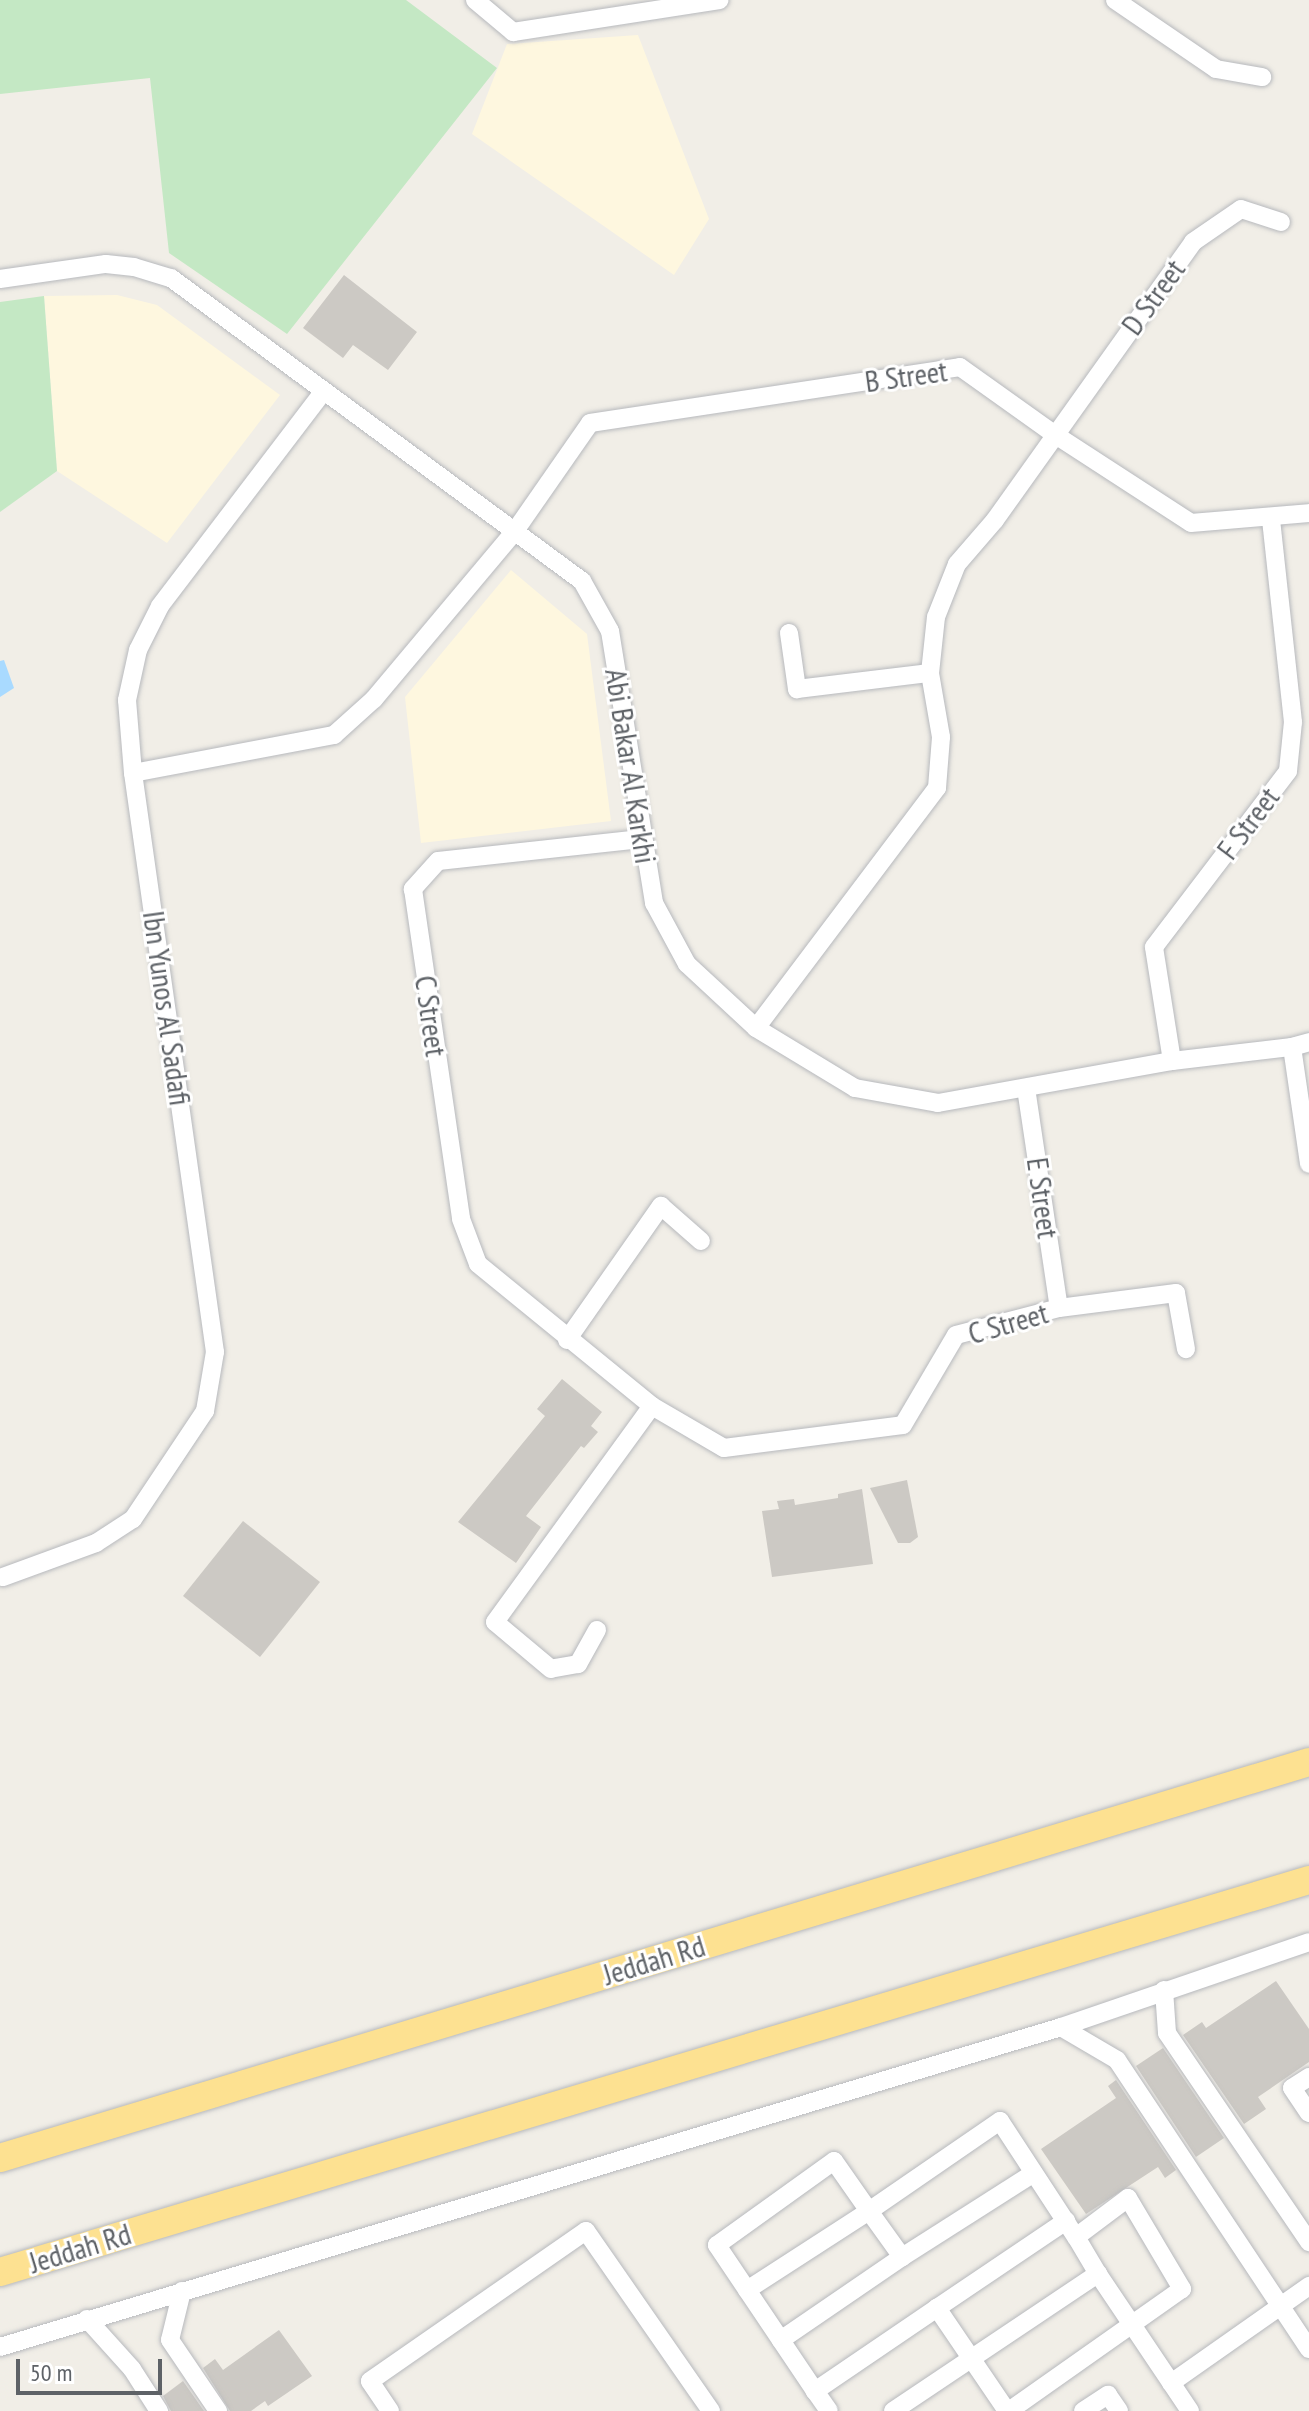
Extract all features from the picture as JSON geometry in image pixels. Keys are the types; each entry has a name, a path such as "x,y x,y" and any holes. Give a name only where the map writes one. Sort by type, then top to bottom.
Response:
{"highway":[{"name":"Jeddah Rd","path":"0,2158 1309,1762"},
{"name":"Jeddah Rd","path":"0,2272 1309,1880"}],"street":[{"path":"475,0 513,32 720,0"},
{"path":"1115,0 1216,69 1262,77"},
{"name":"D Street","path":"1054,434 1193,242 1241,209 1281,222"},
{"name":"Abi Bakar Al Karkhi","path":"0,279 106,264 134,267 171,278 323,392 366,418 582,581 610,631 641,839 654,903 687,964 756,1028 855,1088 938,1103 1172,1061 1300,1044"},
{"name":"B Street","path":"133,773 334,735 374,699 515,531 590,423 960,367 1054,434 1191,523 1309,513"},
{"name":"Ibn Yunos Al Sadafi","path":"1,1577 96,1543 133,1519 205,1411 215,1352 133,773 127,700 138,650 160,606 323,392"},
{"path":"756,1028 937,788 941,737 930,673 936,617 957,564 995,520 1054,434"},
{"name":"F Street","path":"1172,1061 1154,947 1288,771 1293,722 1271,518"},
{"path":"789,633 797,689 930,673"},
{"name":"C Street","path":"641,839 438,861 413,889 461,1219 478,1264 567,1340 652,1406 724,1448 903,1425 956,1335 1059,1308 1176,1293 1186,1349"},
{"path":"1300,1044 1309,1164"},
{"name":"E Street","path":"1026,1088 1059,1308"},
{"path":"567,1340 661,1206 701,1241"},
{"path":"597,1630 578,1664 551,1669 495,1622 652,1406"},
{"path":"0,2347 1061,2027 1309,1942"},
{"path":"1164,1990 1167,2033 1309,2242"},
{"path":"1061,2027 1117,2060 1309,2349"},
{"path":"1309,2077 1292,2088 1309,2113"},
{"path":"747,2290 1000,2121 1190,2411"},
{"path":"829,2411 717,2245 834,2161 902,2257"},
{"path":"781,2340 902,2257 1034,2173"},
{"path":"815,2391 937,2308 1128,2198 1182,2289 1008,2411 937,2308"},
{"path":"390,2411 370,2381 586,2231 711,2411"},
{"path":"893,2411 1098,2274"},
{"path":"1171,2383 1279,2304 1309,2286"},
{"path":"182,2291 170,2340 218,2411"},
{"path":"87,2319 132,2369 159,2411"},
{"path":"1083,2411 1108,2395 1119,2411"}],"shaded area":[{"path":"638,35 709,219 674,275 472,134 507,44"},
{"path":"117,295 157,305 280,395 167,543 57,471 44,296"},
{"path":"511,570 587,634 611,821 421,843 405,697"}],"green space":[{"path":"0,0 406,0 497,68 287,334 169,253 150,78 0,94"},
{"path":"44,296 57,471 0,512 0,302"}],"water":[{"path":"4,660 14,688 0,697 0,661"}],"building":[{"path":"344,275 417,332 388,370 353,345 343,358 303,328"},
{"path":"562,1379 602,1412 591,1426 598,1432 584,1448 581,1446 526,1516 541,1527 516,1563 458,1522 545,1416 537,1409"},
{"path":"907,1480 918,1537 910,1543 898,1543 870,1488"},
{"path":"862,1489 873,1564 772,1577 762,1511 779,1509 777,1501 794,1499 795,1505 838,1498 838,1494"},
{"path":"243,1521 320,1582 260,1657 183,1596"},
{"path":"1276,1981 1309,2029 1309,2062 1258,2097 1266,2109 1244,2124 1183,2035 1202,2022 1206,2028"},
{"path":"1163,2048 1224,2138 1196,2157 1136,2066"},
{"path":"1116,2080 1176,2170 1165,2178 1158,2167 1086,2214 1041,2149 1116,2098 1108,2086"},
{"path":"279,2330 312,2376 268,2406 265,2401 251,2411 230,2411 203,2368 215,2359 223,2370"},
{"path":"183,2381 204,2411 171,2411 163,2396"}]}
